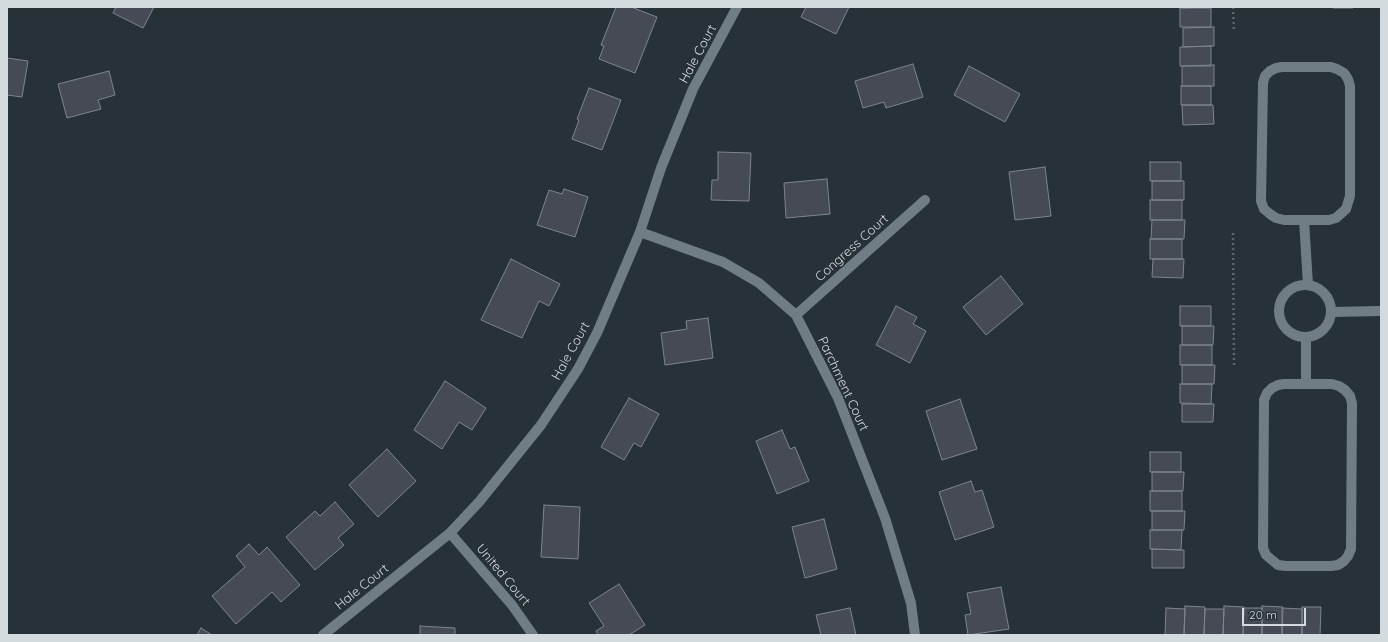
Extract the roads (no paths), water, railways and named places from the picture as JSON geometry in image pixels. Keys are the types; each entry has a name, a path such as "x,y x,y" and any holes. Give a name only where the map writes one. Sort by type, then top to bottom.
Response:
{"street":[{"name":"Hale Court","path":"323,635 450,533 479,502 541,425 578,368 597,333 640,232 661,168 693,89 737,7"},
{"path":"1330,67 1338,69 1344,73 1350,86 1349,203 1346,209 1336,218 1329,220 1304,220 1284,220 1276,218 1264,209 1261,202 1263,82 1270,71 1276,68 1330,67"},
{"name":"Congress Court","path":"796,315 925,200"},
{"path":"1304,220 1308,285"},
{"name":"Parchment Court","path":"640,232 723,262 759,283 796,315 838,398 885,518 911,603 915,635"},
{"path":"1308,285 1322,291 1330,304 1331,312 1330,320 1320,332 1314,336 1306,337 1297,336 1284,326 1280,318 1279,310 1285,294 1291,289 1308,285"},
{"path":"1331,312 1381,311"},
{"path":"1306,337 1306,384"},
{"path":"1306,384 1332,384 1339,386 1350,396 1352,403 1351,549 1344,561 1331,566 1278,565 1266,555 1263,548 1264,400 1267,393 1278,385 1306,384"},
{"name":"United Court","path":"450,533 512,604 533,635"}]}
